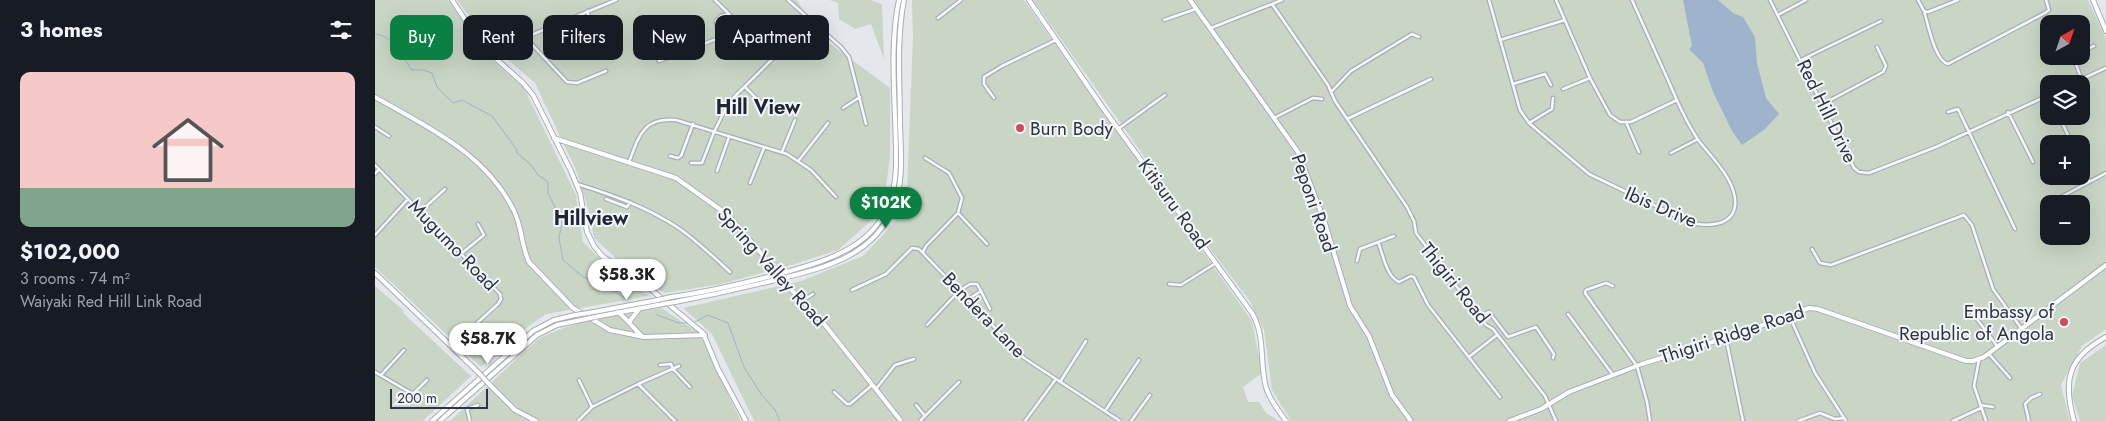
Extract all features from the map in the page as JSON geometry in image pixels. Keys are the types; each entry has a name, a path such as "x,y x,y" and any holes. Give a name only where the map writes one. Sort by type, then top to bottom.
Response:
{"main road":[{"path":"452,0 463,16"},
{"path":"433,421 533,331 554,320 743,284 823,262 855,246 875,228 890,202 896,172 895,49 899,0"},
{"path":"440,421 537,335 557,324 734,291 836,264 860,250 881,228 893,209 900,181 900,56 904,0"},
{"name":"Kitisuru Road","path":"1029,0 1118,129 1257,321 1262,341 1266,389 1286,421"},
{"name":"Peponi Road","path":"1190,0 1302,159 1325,223 1349,306 1369,336 1391,395 1411,421"},
{"path":"2093,0 2106,31"},
{"path":"496,60 530,91 576,183 587,232 599,253 648,287 705,335 718,369 747,421"},
{"path":"375,97 449,139 469,155 511,205 521,229 526,256 541,275 573,308 610,330 625,334 697,337 705,335"},
{"name":"Spring Valley Road","path":"554,138 676,178 715,204 735,223 786,284 825,325 871,386 901,421"},
{"path":"1979,360 2106,265"},
{"path":"375,273 452,346 509,406 536,421"},
{"name":"Thigiri Ridge Road","path":"1509,421 1550,404 1569,392 1637,366 1726,338 1809,308 1818,308 1966,361 1979,360"},
{"path":"630,321 639,309"},
{"path":"618,312 630,321 631,326 642,336"},
{"path":"625,334 631,326"},
{"path":"2074,421 2067,393 2072,370 2083,353 2106,337"}],"street":[{"path":"533,34 616,0"},
{"path":"715,0 729,14"},
{"path":"788,0 804,15"},
{"path":"938,18 961,0"},
{"path":"1209,28 1280,0"},
{"name":"Ibis Drive","path":"1489,0 1520,110 1529,123 1594,177 1691,223 1704,226 1719,224 1733,211 1735,205 1730,184 1724,171 1698,139 1677,100 1632,0"},
{"path":"1556,0 1590,78 1610,115 1626,122 1639,152"},
{"name":"Red Hill Drive","path":"1770,0 1853,168 1860,173 1877,170 1937,148 2008,112 2040,99"},
{"path":"1778,14 1806,0"},
{"path":"1918,0 1924,11 1937,52 1941,60 1948,64 2049,10 2046,0"},
{"path":"1924,11 1928,12 1958,0"},
{"name":"Thigiri Road","path":"1272,4 1324,79 1347,119 1407,207 1415,221 1416,234 1550,404 1557,421"},
{"path":"1164,20 1196,9"},
{"path":"587,11 588,15"},
{"path":"659,61 719,38 716,21 721,16 729,14"},
{"path":"1501,40 1565,20"},
{"path":"1801,60 1881,22"},
{"path":"1331,92 1351,71 1412,34 1419,37"},
{"path":"829,37 849,57 866,124"},
{"path":"994,98 984,84 985,77 1002,66 1056,40"},
{"path":"533,46 567,82 577,82 606,71"},
{"path":"1823,104 1883,72 1885,66 1877,46"},
{"path":"2090,48 2094,46"},
{"path":"691,163 699,165 702,163 726,108 772,60"},
{"path":"2088,75 2106,68"},
{"path":"1513,84 1545,74 1551,85"},
{"path":"1563,88 1590,78"},
{"path":"1347,119 1431,80"},
{"path":"745,87 765,107"},
{"path":"1118,129 1165,95"},
{"path":"843,108 860,97"},
{"path":"1274,118 1313,98 1322,99"},
{"path":"1529,123 1552,109 1553,98"},
{"path":"1626,122 1677,100"},
{"path":"1948,112 1959,109 2015,229"},
{"path":"2008,112 2033,162"},
{"path":"629,162 640,134 649,124 668,119 693,124 764,148 782,152 799,160 836,197"},
{"path":"782,152 795,120"},
{"path":"799,160 828,123"},
{"path":"670,156 678,158 681,156 693,124"},
{"path":"375,126 389,136"},
{"path":"717,170 729,136"},
{"path":"1671,153 1698,139"},
{"path":"750,183 764,148"},
{"path":"852,290 886,274 912,248 923,252 926,246 958,213 962,198 949,173 925,158"},
{"name":"Mugumo Road","path":"375,166 495,287 501,299 452,346"},
{"path":"375,174 379,169"},
{"path":"2090,181 2106,173"},
{"path":"576,183 630,202 679,229 731,272"},
{"path":"2064,195 2082,185"},
{"path":"421,212 445,189"},
{"path":"375,235 408,199"},
{"path":"606,199 627,207 630,202"},
{"path":"958,213 987,244"},
{"path":"1812,249 1820,263 1831,265 1964,215 1972,225 1991,285 2021,328"},
{"path":"462,253 483,235 478,224"},
{"path":"1357,261 1360,249 1394,236"},
{"path":"1378,242 1385,264 1395,280 1399,282 1411,276 1414,277 1428,304 1500,397"},
{"name":"Bendera Lane","path":"923,252 966,300 1024,358 1120,421"},
{"path":"1169,284 1181,284 1216,263"},
{"path":"927,325 959,291 974,283 981,290 990,310"},
{"path":"1613,286 1606,283 1586,290 1585,293 1637,366 1650,421"},
{"path":"966,300 981,290"},
{"path":"802,301 813,294"},
{"path":"1968,307 1997,346"},
{"path":"1480,316 1489,312 1508,338 1536,328 1554,354 1553,358"},
{"path":"1568,314 1613,376"},
{"path":"1789,314 1815,373 1845,419"},
{"path":"1470,356 1497,335"},
{"path":"1726,338 1743,421"},
{"path":"1060,382 1086,341"},
{"path":"381,375 404,350"},
{"path":"1989,353 2010,378"},
{"path":"875,390 895,365 914,359"},
{"path":"1105,411 1139,360"},
{"path":"1979,360 1974,386 1986,421"},
{"path":"660,365 670,363 673,369 690,387"},
{"path":"578,421 592,407 679,366"},
{"path":"375,372 411,393 414,393 427,380"},
{"path":"1025,421 1056,379"},
{"path":"579,380 592,407"},
{"path":"920,421 959,382"},
{"path":"638,384 675,421"},
{"path":"834,392 847,404 850,404 871,386"},
{"path":"2029,421 2025,404 2031,398 2040,394"},
{"path":"1131,421 1150,395"},
{"path":"470,421 467,408 478,405"},
{"path":"916,405 925,416"},
{"path":"1953,421 1981,407 1993,408"},
{"path":"1798,421 1820,413 1835,419 1845,419"}],"green space":[{"path":"375,0 448,0 463,22 463,60 492,60 524,88 576,195 583,242 619,277 649,296 546,314 522,331 481,367 375,267"},
{"path":"457,0 797,0 806,15 715,15 715,60 829,60 829,43 890,88 890,157 883,210 838,250 721,284 665,293 626,267 594,238 589,212 576,170 535,83 508,60 533,60 533,15 468,15"},
{"path":"830,0 870,0 882,4 884,59 871,24 855,29 839,19 838,3"},
{"path":"912,0 1024,0 1252,321 1262,373 1243,387 1248,402 1259,402 1266,413 1279,421 754,421 712,334 683,308 801,281 863,256 894,223 907,192 913,36"},
{"path":"1033,0 2088,0 2106,39 2106,329 2082,346 2061,385 2070,421 1291,421 1272,390 1264,330 1249,300 1205,242"},
{"path":"375,286 404,311 403,313 471,376 423,421 375,421"},
{"path":"661,308 699,333 741,421 450,421 537,340 566,327"},
{"path":"2106,345 2106,421 2080,421 2072,396 2080,363"}],"water":[{"path":"1683,0 1718,0 1733,13 1743,17 1755,37 1757,63 1766,98 1779,114 1764,130 1742,145 1732,131 1713,92 1703,63 1689,49 1692,46"}],"waterway":[{"path":"375,34 388,38 412,70 423,70 432,73 437,87 453,103 462,100 492,116 517,150 517,153 532,166 538,175 548,182 548,193 562,222 559,238 563,260 583,277 599,283 625,298"},
{"path":"657,315 679,323 688,323"},
{"path":"695,322 708,315 728,323 744,367 761,394 775,410 780,421"}],"place":[{"name":"Burn Body","path":"1020,128"},
{"name":"Embassy of Republic of Angola","path":"2064,322"}],"district":[{"name":"Hill View","path":"758,107"},
{"name":"Hillview","path":"591,218"}]}
